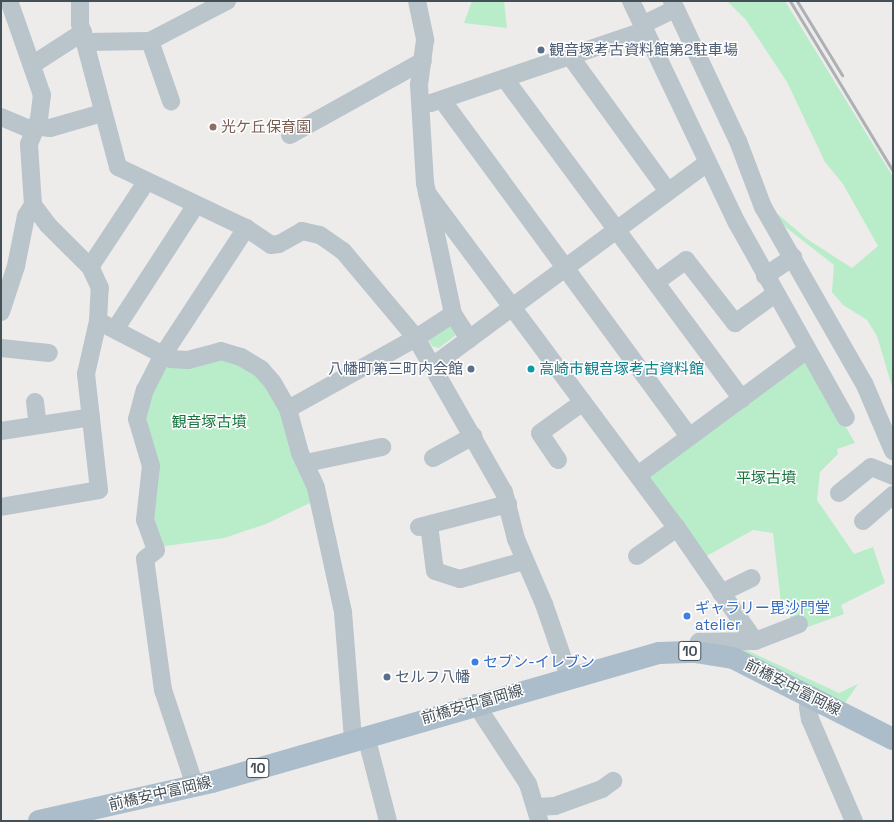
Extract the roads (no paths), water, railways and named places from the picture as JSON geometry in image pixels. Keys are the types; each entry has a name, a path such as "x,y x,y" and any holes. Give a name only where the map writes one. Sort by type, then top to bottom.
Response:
{"main road":[{"name":"前橋安中富岡線","path":"39,821 195,786 639,656 695,652 733,658 813,696 893,739"}],"street":[{"path":"1,507 99,490 86,374 98,321 100,288 90,267 48,225 33,205 28,161 33,128 43,105 32,65 9,1"},
{"path":"80,1 85,37 115,163 146,182 246,228 271,245 309,231 333,243 416,338 434,365 508,504 524,561 544,604 569,676"},
{"path":"32,65 85,37 150,41 227,1"},
{"path":"417,1 426,40 420,106 427,193 453,314 469,339"},
{"path":"630,1 707,163 765,276 846,418"},
{"path":"420,106 505,79 643,28 674,5 738,141 763,207 864,383 893,452"},
{"path":"150,41 171,101"},
{"path":"570,56 667,190"},
{"path":"290,135 423,61"},
{"path":"505,79 742,399"},
{"path":"442,100 690,436"},
{"path":"1,117 33,128 50,128 102,113"},
{"path":"434,365 514,307 667,190 707,163"},
{"path":"90,267 146,182"},
{"path":"427,193 514,307 677,528 754,642"},
{"path":"1,312 16,266 26,216 33,205"},
{"path":"116,328 196,205"},
{"path":"195,786 163,690 145,559 156,550 145,525 151,466 137,419 147,384 163,355 246,228"},
{"path":"765,276 793,257"},
{"path":"656,282 686,260 735,323 775,294"},
{"path":"288,409 416,338 453,314"},
{"path":"98,321 116,328 163,355 178,361 221,351 241,357 261,369 288,409 316,488 343,612 359,737 388,821"},
{"path":"1,348 49,353"},
{"path":"638,475 807,350"},
{"path":"35,402 38,425"},
{"path":"558,460 540,433 583,402"},
{"path":"1,431 91,416"},
{"path":"432,458 473,436"},
{"path":"306,463 382,447"},
{"path":"839,493 871,467 893,476"},
{"path":"863,521 893,495"},
{"path":"508,504 424,526 435,571 460,579 524,561"},
{"path":"637,556 677,528"},
{"path":"721,593 752,578"},
{"path":"695,652 699,642 707,641 735,644 754,642 799,624"},
{"path":"813,696 808,707 810,719 854,821"},
{"path":"475,704 521,773 538,814 602,789 613,781"}],"railway":[{"path":"790,1 893,171"},
{"path":"797,1 842,75"}],"place":[{"name":"観音塚考古資料館第2駐車場","path":"541,50"},
{"name":"光ケ丘保育園","path":"213,127"},
{"name":"八幡町第三町内会館","path":"471,369"},
{"name":"高崎市観音塚考古資料館","path":"531,369"},
{"name":"ギャラリー毘沙門堂 atelier","path":"687,616"},
{"name":"セブン-イレブン","path":"475,662"},
{"name":"セルフ八幡","path":"387,677"}],"park label":[{"name":"観音塚古墳","path":"209,422"},
{"name":"平塚古墳","path":"766,478"}]}
